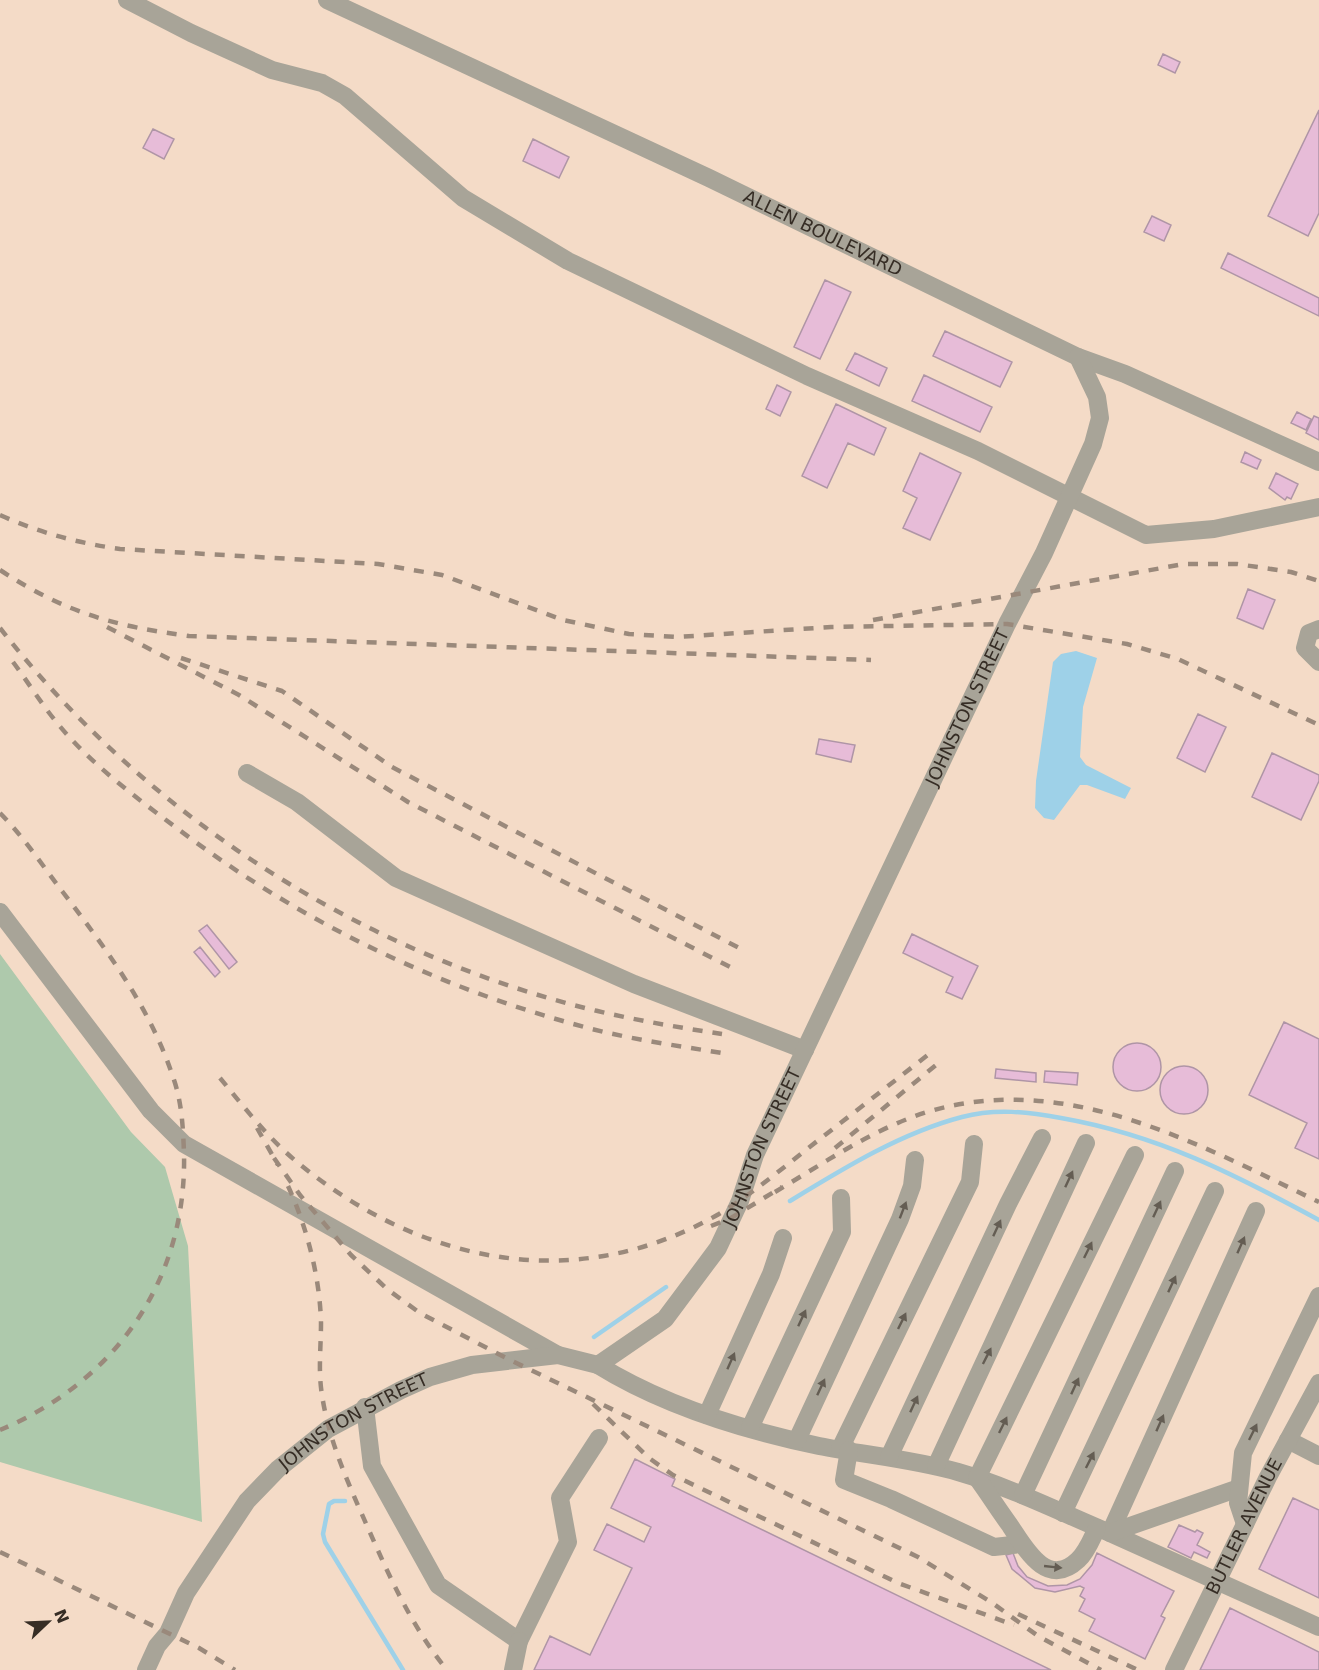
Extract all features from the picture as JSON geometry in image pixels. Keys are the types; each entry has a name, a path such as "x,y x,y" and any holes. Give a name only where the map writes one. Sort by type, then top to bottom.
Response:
{"street":[{"path":"127,0 190,33 272,70 322,83 345,96 463,198 568,261 807,376 978,452 1146,535 1214,529 1319,507"},
{"name":"ALLEN BOULEVARD","path":"327,0 710,178 1078,357 1125,374 1319,462"},
{"name":"JOHNSTON STREET","path":"146,1670 157,1646 168,1633 186,1593 247,1501 278,1469 328,1429 365,1407 430,1377 472,1365 558,1355 598,1365 665,1319 717,1248 740,1201 755,1155 1044,553 1093,444 1100,418 1097,397 1078,357"},
{"path":"1319,629 1309,633 1305,648 1319,662"},
{"path":"247,773 297,802 396,878 634,984 805,1050"},
{"path":"0,912 151,1112 184,1144 558,1355"},
{"path":"889,1457 1008,1204 1042,1138"},
{"path":"936,1466 1086,1143"},
{"path":"974,1144 970,1182 844,1450 844,1480 891,1498 994,1547 1021,1544"},
{"path":"977,1478 1135,1155"},
{"path":"797,1440 900,1219 912,1186 915,1160"},
{"path":"1023,1495 1174,1172"},
{"path":"1063,1513 1215,1191"},
{"path":"750,1428 842,1232 841,1198"},
{"path":"977,1478 1032,1558 1044,1566 1058,1569 1069,1566 1080,1559 1104,1531 1256,1211"},
{"path":"707,1415 771,1274 783,1238"},
{"path":"1245,1524 1239,1503 1243,1453 1319,1296"},
{"path":"598,1365 623,1380 707,1415 750,1428 844,1450 936,1466 977,1478 1023,1495 1319,1628"},
{"name":"BUTLER AVENUE","path":"1174,1670 1288,1440 1316,1394"},
{"path":"365,1407 372,1466 438,1585 519,1641"},
{"path":"513,1670 519,1641 568,1542 560,1498 599,1438"},
{"path":"1288,1440 1319,1456"},
{"path":"1104,1531 1239,1488"}],"green space":[{"path":"0,954 131,1132 165,1167 188,1246 202,1522 0,1462"}],"water":[{"path":"1076,651 1097,658 1083,707 1080,757 1086,765 1131,788 1125,799 1087,785 1080,785 1054,820 1044,818 1035,808 1036,781 1053,662 1061,654"}],"building":[{"path":"1163,54 1180,62 1175,73 1158,65"},
{"path":"1319,110 1319,213 1308,236 1268,216"},
{"path":"153,129 174,139 164,159 143,148"},
{"path":"533,139 569,157 559,178 523,161"},
{"path":"1152,216 1171,225 1164,241 1144,232"},
{"path":"1228,253 1319,298 1319,316 1221,268"},
{"path":"825,280 851,292 820,359 794,347"},
{"path":"945,331 1012,362 1000,387 933,356"},
{"path":"855,353 887,368 879,386 846,370"},
{"path":"924,375 992,407 980,432 912,401"},
{"path":"777,385 791,392 780,416 766,409"},
{"path":"836,404 886,428 874,455 848,443 827,488 802,476"},
{"path":"1297,412 1311,419 1306,430 1291,423"},
{"path":"1314,416 1319,418 1319,440 1306,433"},
{"path":"1245,452 1261,460 1257,469 1241,462"},
{"path":"920,453 961,473 930,540 903,528 917,498 903,491"},
{"path":"1276,473 1298,484 1291,499 1287,497 1285,500 1269,488"},
{"path":"1248,589 1275,600 1263,629 1237,618"},
{"path":"1198,714 1226,727 1205,772 1177,758"},
{"path":"819,739 855,745 851,762 816,754"},
{"path":"1272,753 1319,775 1319,781 1301,820 1252,797"},
{"path":"207,925 237,962 229,969 199,931"},
{"path":"912,934 978,966 962,999 946,992 953,977 903,953"},
{"path":"200,947 220,972 215,977 194,952"},
{"path":"1284,1022 1319,1039 1319,1159 1295,1148 1307,1123 1249,1095"},
{"path":"1132,1043 1142,1043 1154,1050 1161,1062 1161,1072 1154,1084 1142,1091 1132,1091 1117,1080 1113,1072 1113,1062 1124,1047"},
{"path":"1179,1066 1189,1066 1201,1073 1208,1085 1208,1095 1201,1107 1189,1114 1179,1114 1164,1103 1160,1095 1160,1085 1171,1070"},
{"path":"996,1069 1036,1073 1036,1082 995,1078"},
{"path":"1045,1071 1078,1073 1077,1085 1044,1082"},
{"path":"635,1459 675,1479 672,1486 1051,1670 534,1670 550,1636 590,1655 632,1568 594,1550 607,1524 644,1542 651,1527 611,1508"},
{"path":"1293,1498 1319,1510 1319,1598 1259,1569"},
{"path":"1179,1525 1203,1533 1197,1545 1210,1552 1207,1558 1194,1552 1191,1558 1168,1547"},
{"path":"1013,1553 1018,1566 1027,1577 1048,1586 1067,1585 1080,1579 1092,1565 1097,1553 1174,1591 1161,1616 1165,1618 1145,1659 1089,1631 1095,1619 1079,1611 1085,1599 1080,1596 1084,1588 1080,1586 1055,1592 1035,1588 1012,1569 1006,1555"},
{"path":"1230,1608 1319,1652 1319,1670 1200,1670"}],"waterway":[{"path":"790,1201 852,1164 917,1132 975,1114 1012,1112 1096,1125 1163,1146 1226,1172 1319,1220"},
{"path":"594,1337 666,1287"},
{"path":"345,1501 334,1501 329,1504 323,1534 325,1542 403,1670"}],"railway":[{"path":"0,515 59,536 120,549 378,564 442,575 563,620 629,634 677,637 831,627 1007,624 1127,644 1178,659 1319,725"},
{"path":"873,620 1184,564 1237,564 1291,572 1319,581"},
{"path":"0,570 46,597 90,615 136,627 189,636 871,660"},
{"path":"107,627 239,695 408,802 734,969"},
{"path":"0,628 56,694 117,755 183,811 253,861 327,906 404,944 484,977 585,1008 643,1021 722,1034"},
{"path":"181,658 282,691 392,767 741,949"},
{"path":"13,662 58,724 113,778 222,861 321,922 426,973 535,1013 624,1036 722,1053"},
{"path":"0,813 95,935 125,980 152,1027 176,1086 184,1153 182,1199 173,1243 158,1284 137,1321 110,1354 78,1384 41,1409 0,1430"},
{"path":"220,1078 266,1133 286,1153 345,1197 395,1225 447,1245 500,1257 555,1260 610,1255 665,1239 719,1214 764,1183 929,1054"},
{"path":"835,1148 936,1065"},
{"path":"775,1192 849,1147 907,1119 927,1112 979,1101 1029,1100 1080,1107 1129,1120 1178,1137 1319,1202"},
{"path":"257,1128 278,1165"},
{"path":"274,1158 300,1195 351,1255 387,1289 420,1313 508,1359 918,1557 991,1602 1038,1636 1101,1670"},
{"path":"288,1186 307,1236 318,1288 321,1323 321,1386 329,1430 340,1463 393,1584 423,1637 447,1670"},
{"path":"711,1226 731,1218 782,1187"},
{"path":"593,1404 649,1458 673,1475 898,1583 1014,1625"},
{"path":"0,1552 199,1648 235,1670"},
{"path":"1018,1614 1138,1670"}]}
